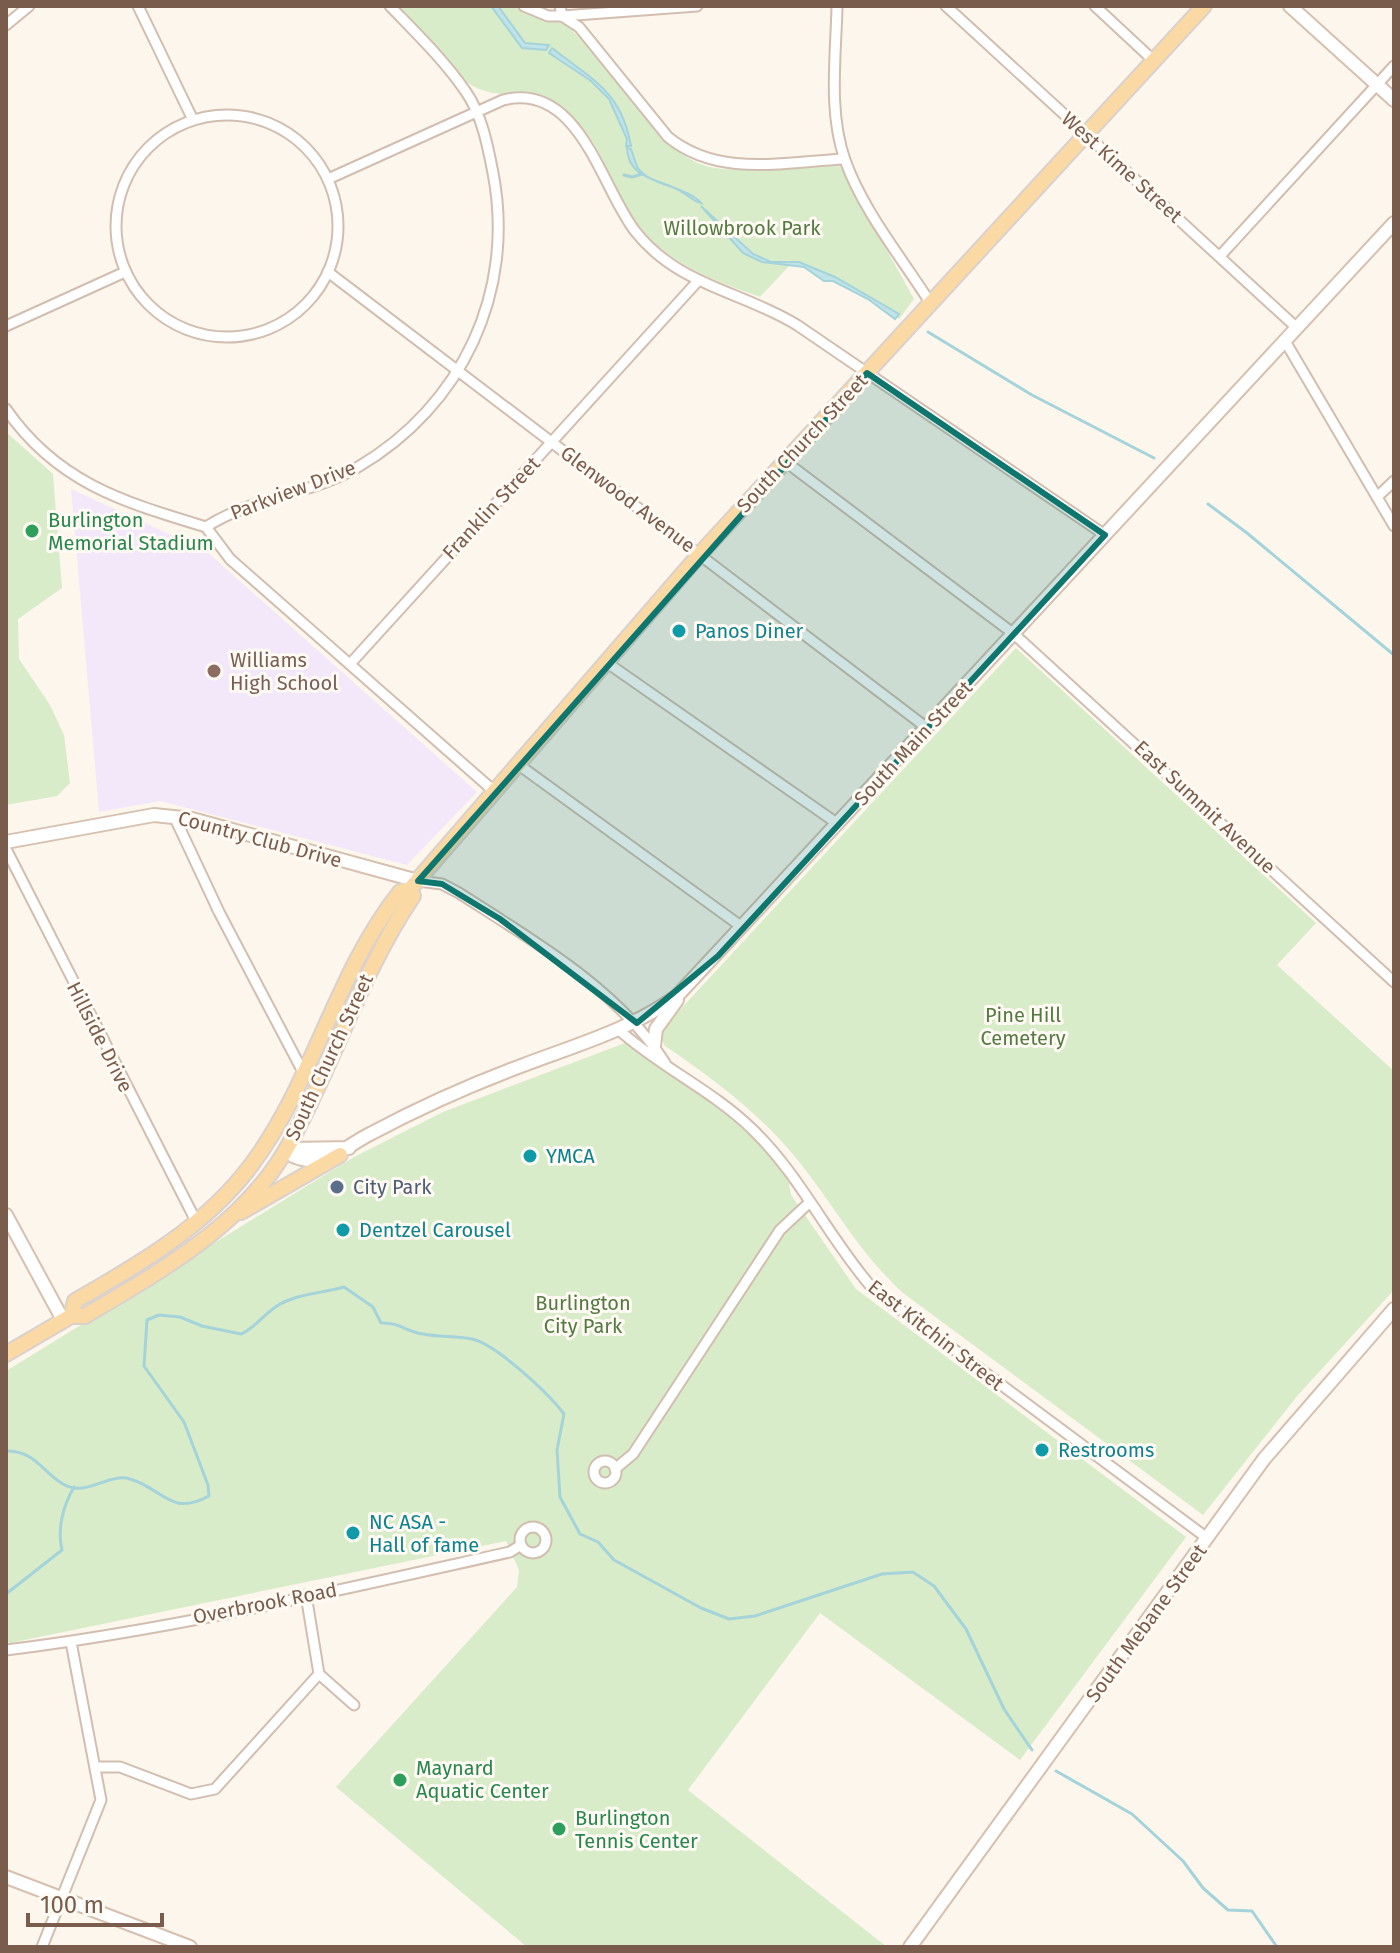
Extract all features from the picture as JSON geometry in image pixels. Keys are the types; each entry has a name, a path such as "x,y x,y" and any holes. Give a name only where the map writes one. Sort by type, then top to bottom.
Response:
{"main road":[{"name":"South Church Street","path":"67,1318 75,1301 197,1223 220,1202 252,1164 296,1087 362,948 400,892 414,885 700,554 1204,6"},
{"name":"South Church Street","path":"6,1354 67,1318 85,1316 156,1274 230,1219 288,1147 369,970 413,896 414,885"},
{"path":"220,1202 240,1192 274,1151 288,1147 283,1136 300,1097 296,1087"},
{"path":"230,1219 344,1151"}],"street":[{"path":"6,25 29,6"},
{"path":"138,6 193,120"},
{"name":"Parkview Drive","path":"6,409 24,433 61,468 83,483 117,499 206,527 246,506 356,469 419,422 458,371 487,310 498,256 496,192 476,112 467,93 390,6"},
{"path":"524,6 548,16 561,11 697,6"},
{"path":"837,6 835,104 844,159 876,219 931,304"},
{"name":"West Kime Street","path":"946,6 1297,328"},
{"path":"1095,6 1154,61"},
{"path":"1290,6 1394,100"},
{"path":"561,11 598,49 668,137 686,151 704,159 733,165 844,159"},
{"path":"1220,256 1394,66"},
{"path":"328,179 503,100 528,98 543,101 568,119 645,243 667,264 697,282 779,314 1105,535"},
{"path":"211,116 246,117 280,128 308,150 328,179 338,226 328,272 308,301 287,318 264,330 228,337 186,330 167,320 143,299 125,272 116,236 117,208 125,181 153,144 193,120 211,116"},
{"name":"South Main Street","path":"288,1147 293,1156 302,1160 344,1151 436,1102 637,1023 684,989 1394,223"},
{"path":"6,326 125,272"},
{"name":"Glenwood Avenue","path":"328,272 927,728"},
{"name":"Franklin Street","path":"350,664 697,282"},
{"path":"1285,341 1394,526"},
{"name":"East Summit Avenue","path":"786,462 1014,634 1394,982"},
{"path":"1377,497 1394,481"},
{"path":"206,527 230,559 495,792"},
{"path":"606,662 838,824"},
{"path":"519,765 742,927"},
{"name":"Country Club Drive","path":"6,842 154,815 174,816 414,885"},
{"path":"174,816 219,912 303,1072"},
{"name":"Hillside Drive","path":"6,849 197,1223"},
{"name":"East Kitchin Street","path":"414,885 442,884 500,919 580,975 637,1023 667,1066"},
{"path":"654,1046 656,1029 684,989"},
{"name":"East Kitchin Street","path":"619,1030 752,1129 786,1166 839,1248 874,1290 1207,1538"},
{"path":"615,1469 633,1454 780,1230 810,1202"},
{"path":"6,1215 67,1318"},
{"name":"South Mebane Street","path":"910,1947 1288,1427 1394,1309"},
{"name":"Overbrook Road","path":"6,1650 71,1642 306,1595 510,1552 521,1545"},
{"path":"306,1595 319,1674 354,1705"},
{"path":"42,1947 101,1800 71,1642"},
{"path":"96,1767 120,1767 191,1794 207,1793 230,1774 319,1674"},
{"path":"6,1877 190,1947"}],"highlighted area":[{"path":"867,373 1105,535 718,956 637,1023 500,919 442,884 418,881"}],"shaded area":[{"name":"Williams High School","path":"71,489 206,551 477,792 407,865 160,801 99,812"}],"green space":[{"name":"Willowbrook Park","path":"399,6 515,6 528,14 564,25 602,63 664,139 700,164 729,170 840,166 914,299 899,319 821,272 791,264 760,297 684,264 652,241 639,226 597,150 574,119 547,99 536,95 493,93 469,83 447,64"},
{"path":"6,432 53,474 62,588 18,619 19,659 50,705 64,735 70,783 57,796 6,805"},
{"name":"Pine Hill Cemetery","path":"1016,648 1316,923 1277,965 1394,1071 1394,1290 1298,1395 1203,1515 903,1293 848,1230 786,1146 719,1085 665,1046 660,1037 662,1029"},
{"name":"Burlington City Park","path":"625,1043 752,1131 786,1166 791,1195 856,1289 1186,1537 1020,1760 820,1613 688,1790 887,1947 527,1947 336,1787 517,1587 519,1570 506,1541 10,1643 6,1641 6,1371 354,1157 443,1112"}],"water":[{"path":"491,6 498,6 525,43 549,45 546,50 522,48"},
{"path":"552,48 592,78 612,99 620,112 631,146 626,146 627,139 609,99 591,81 549,53"},
{"path":"627,148 631,149 638,168 652,179 641,174 634,167"},
{"path":"676,188 694,197 701,203 694,200"},
{"path":"701,206 753,254 771,262 799,262 835,277 899,314 895,319 868,299 833,281 824,281 804,267 762,262 743,253"}],"waterway":[{"path":"624,175 632,177 642,174"},
{"path":"928,332 1032,395 1154,458"},
{"path":"1208,504 1394,655"},
{"path":"6,1451 24,1454 55,1479 72,1488 122,1478 142,1483 168,1499 185,1504 209,1496 208,1485 184,1422 144,1366 147,1320 159,1315 180,1317 202,1326 241,1334 284,1302 344,1287 373,1307 381,1323 423,1334 472,1339 494,1350 521,1371 564,1414 557,1450 560,1497 580,1534 598,1542 614,1560 701,1608 729,1619 755,1616 882,1574 913,1572 934,1586 966,1629 1004,1709 1032,1750"},
{"path":"6,1594 62,1550 62,1518 74,1487"},
{"path":"1056,1771 1132,1814 1183,1861 1203,1888 1228,1910 1252,1911 1277,1947"}],"place":[{"name":"Burlington Memorial Stadium","path":"32,531"},
{"name":"Panos Diner","path":"679,631"},
{"name":"Williams High School","path":"214,671"},
{"name":"YMCA","path":"530,1156"},
{"name":"City Park","path":"337,1187"},
{"name":"Dentzel Carousel","path":"343,1230"},
{"name":"Restrooms","path":"1042,1450"},
{"name":"NC ASA - Hall of fame","path":"353,1533"},
{"name":"Maynard Aquatic Center","path":"400,1780"},
{"name":"Burlington Tennis Center","path":"559,1829"}]}
